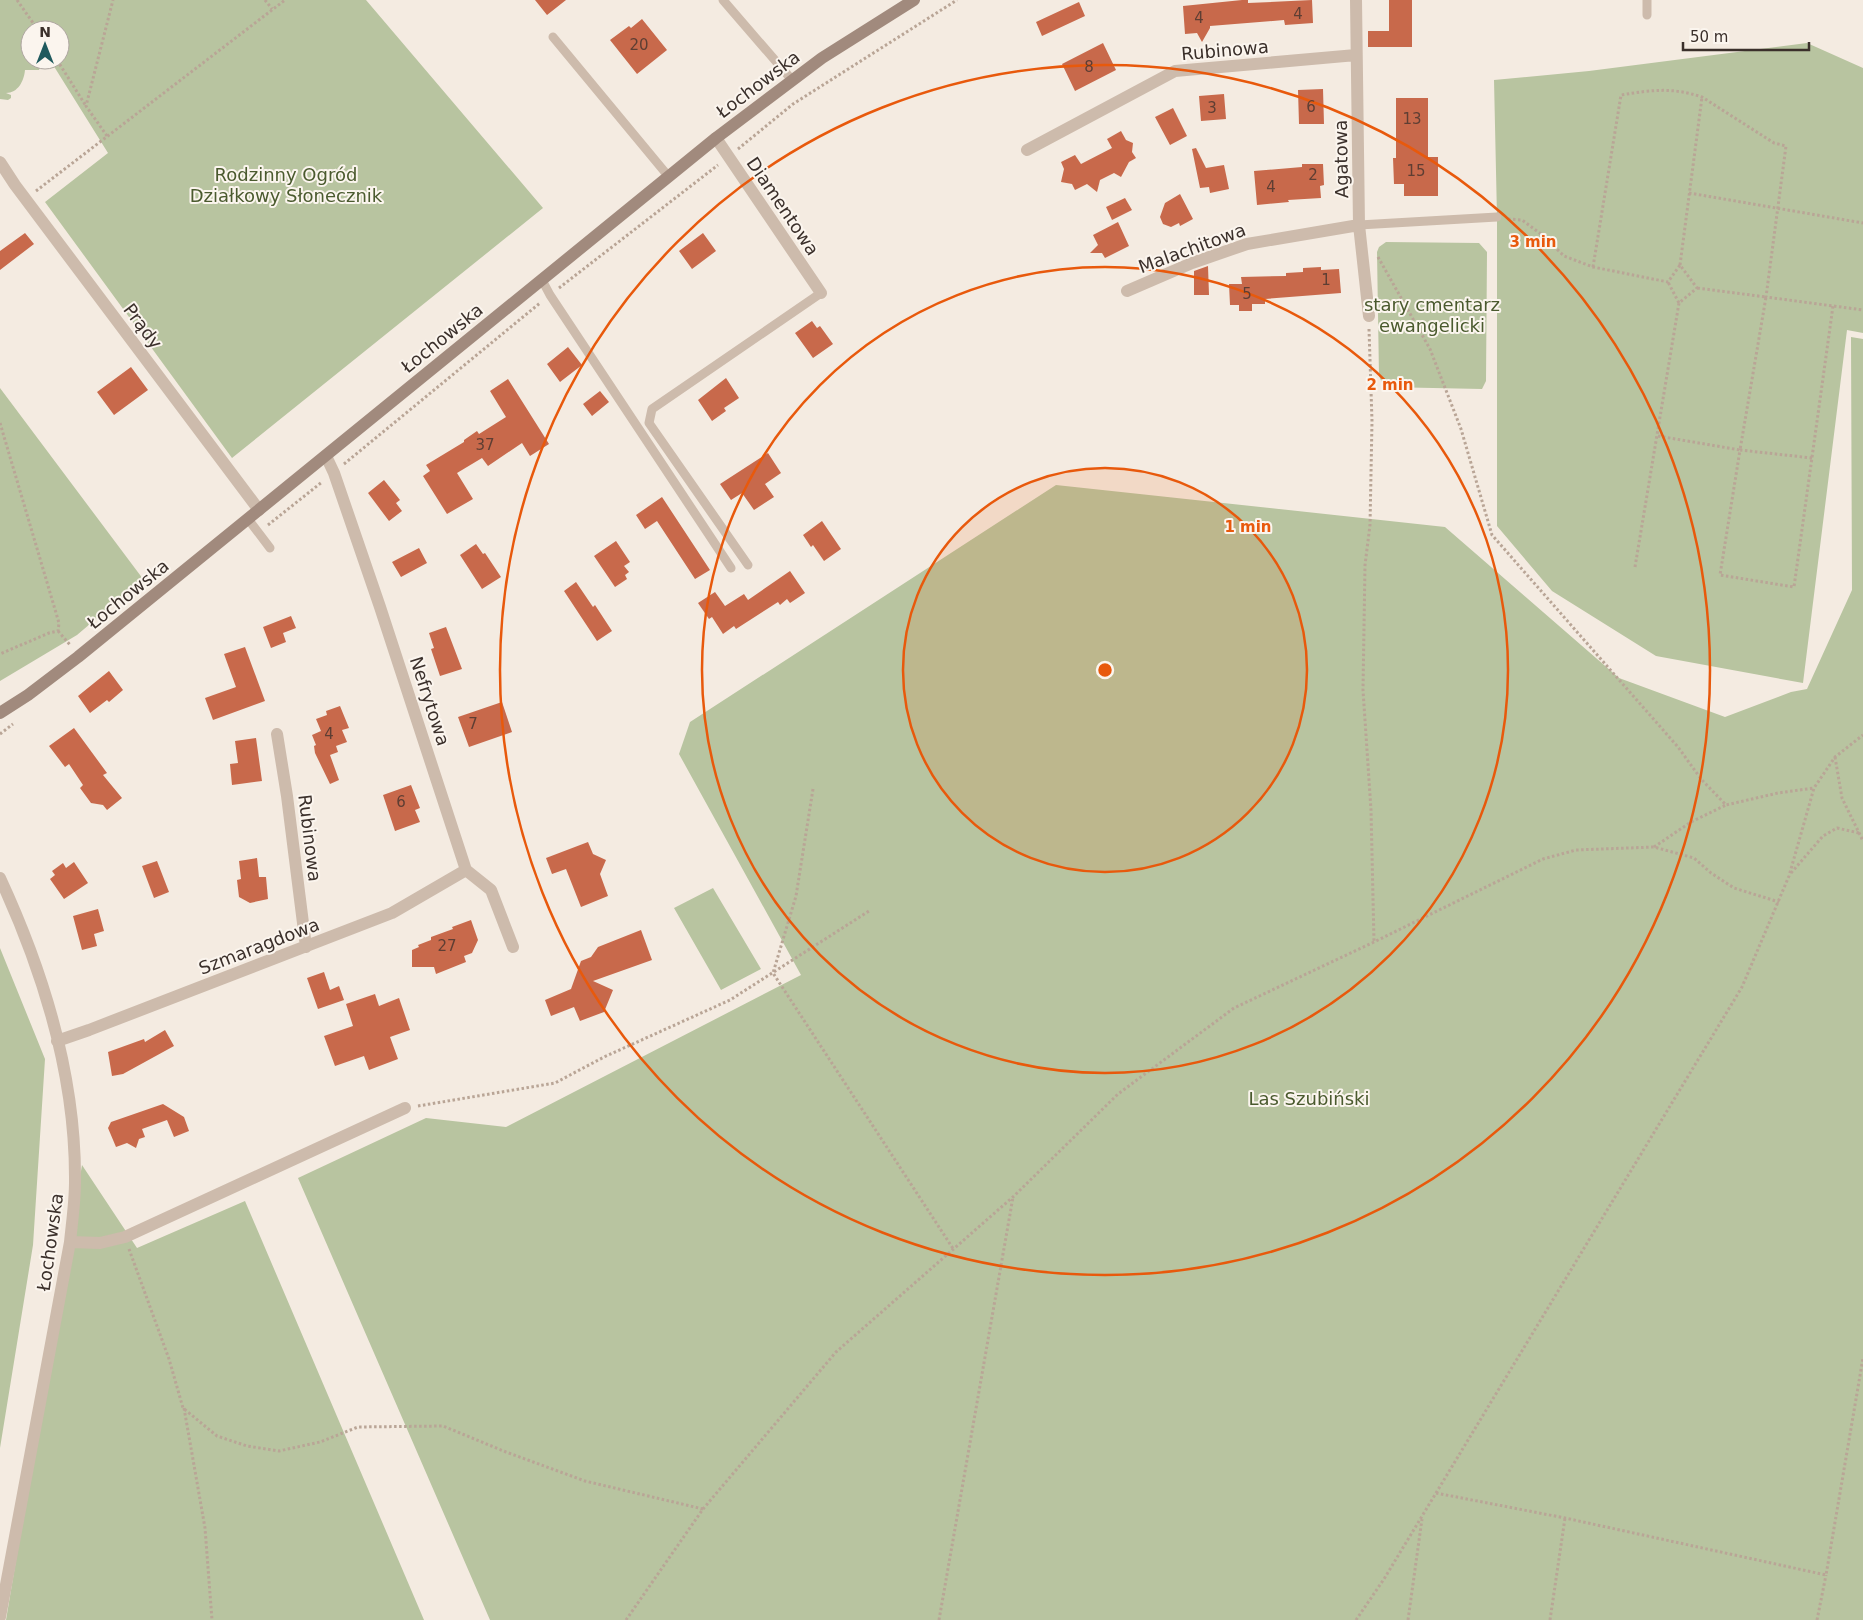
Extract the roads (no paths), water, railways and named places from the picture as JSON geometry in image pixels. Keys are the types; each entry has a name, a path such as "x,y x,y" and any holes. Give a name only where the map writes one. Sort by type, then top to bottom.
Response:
{"main road":[{"name":"Łochowska","path":"0,713 28,695 79,656 716,138 822,58 914,0"}],"street":[{"name":"Agatowa","path":"1356,0 1359,225 1369,316"},
{"name":"Rubinowa","path":"1027,150 1175,71 1356,55"},
{"name":"Diamentowa","path":"716,138 727,158 821,293"},
{"name":"Prądy","path":"0,162 26,200 259,510"},
{"name":"Malachitowa","path":"1127,291 1192,263 1247,244 1359,225"},
{"name":"Nefrytowa","path":"326,456 334,473 380,607 466,870"},
{"name":"Rubinowa","path":"277,734 287,796 306,947"},
{"name":"Szmaragdowa","path":"57,1041 392,913 466,870"},
{"path":"466,870 491,890 513,947"},
{"name":"Łochowska","path":"0,878 33,956 57,1041 70,1095 76,1183 70,1242 0,1617"},
{"path":"70,1242 100,1243 125,1237 405,1108"}],"lane":[{"path":"723,0 792,80"},
{"path":"1647,0 1647,15"},
{"path":"553,37 668,177"},
{"path":"1359,225 1497,218"},
{"path":"542,280 550,295 731,568"},
{"path":"748,564 649,423 652,410 821,293"},
{"path":"248,519 270,548"}],"park label":[{"name":"Rodzinny Ogród Działkowy Słonecznik","path":"286,184"},
{"name":"stary cmentarz ewangelicki","path":"1432,314"},
{"name":"Las Szubiński","path":"1309,1098"}]}
